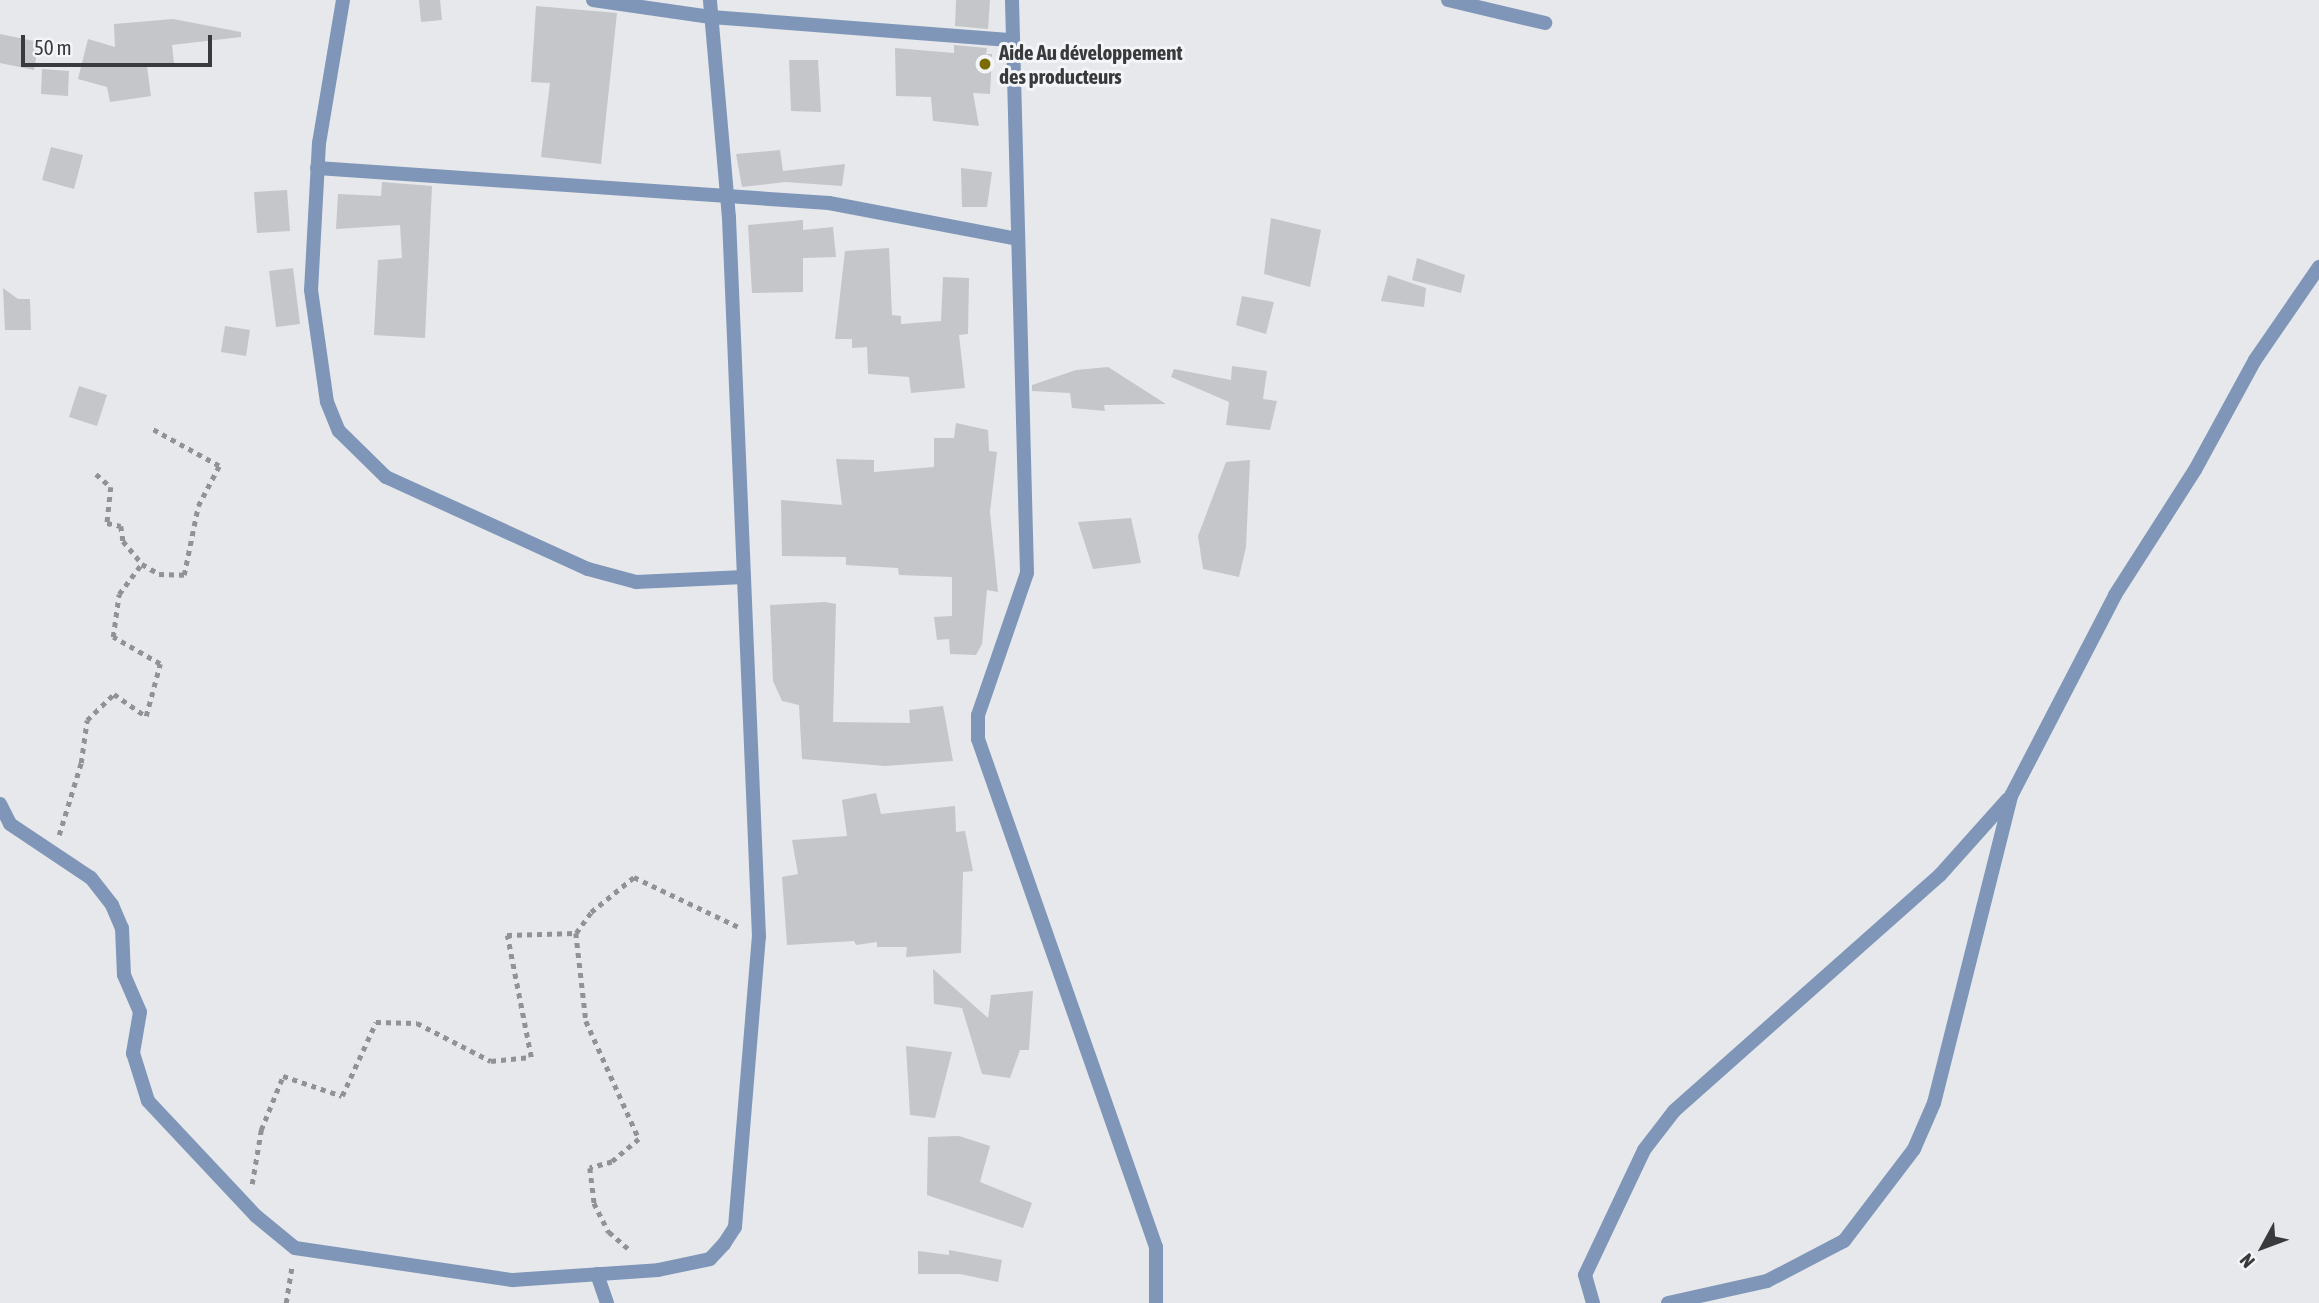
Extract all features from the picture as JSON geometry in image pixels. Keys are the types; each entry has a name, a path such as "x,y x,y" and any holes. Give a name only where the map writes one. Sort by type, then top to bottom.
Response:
{"street":[{"path":"343,0 325,90 317,168 311,290 327,402 339,431 360,456 386,477 588,569 636,582 744,577"},
{"path":"593,0 711,17 1012,40"},
{"path":"0,804 10,824 104,891 122,928 124,975 140,1012 133,1053 148,1101 256,1216 295,1248 513,1280 658,1270 709,1259 735,1227 759,937 727,195 710,0"},
{"path":"1012,0 1027,573 978,715 978,739 1156,1247 1156,1303"},
{"path":"1448,0 1545,23"},
{"path":"317,168 829,203 1018,239"},
{"path":"1668,1303 1767,1281 1844,1241 1914,1149 1934,1103 2011,796 2115,595 2195,470 2255,360 2319,267"},
{"path":"1593,1303 1585,1275 1644,1150 1674,1111 1940,876 2011,796"},
{"path":"597,1274 607,1303"}],"path":[{"path":"96,474 111,487 107,523 121,526 124,541 142,564 159,574 184,575 198,506 219,466 152,429"},
{"path":"52,856 81,763 87,720 114,694 146,716 160,664 113,637 119,594 142,564"},
{"path":"658,1270 609,1232 594,1203 590,1168 612,1162 639,1139 586,1021 576,933 590,912 634,877 759,937"},
{"path":"256,1216 251,1194 261,1130 283,1076 342,1096 376,1022 417,1023 491,1061 531,1057 507,936 576,933"},
{"path":"286,1303 295,1248"}],"building":[{"path":"419,0 440,0 442,20 421,22"},
{"path":"956,0 990,0 988,29 955,26"},
{"path":"536,6 617,13 601,164 541,157 550,83 531,82"},
{"path":"173,19 241,32 241,37 172,45 174,63 147,66 151,96 110,102 107,87 78,79 88,39 115,47 114,24"},
{"path":"0,34 39,42 34,70 0,63"},
{"path":"954,45 987,48 986,54 992,54 990,94 973,93 979,126 933,121 931,97 896,96 895,48 954,53"},
{"path":"789,60 818,60 821,112 791,111"},
{"path":"42,69 69,71 68,96 41,94"},
{"path":"51,147 83,155 74,189 42,180"},
{"path":"780,150 783,171 845,164 842,186 785,182 742,187 736,154"},
{"path":"961,168 992,172 987,207 962,207"},
{"path":"382,182 432,186 425,338 374,335 378,260 402,258 400,225 336,229 338,194 381,196"},
{"path":"287,190 290,231 257,233 254,192"},
{"path":"1271,218 1321,230 1310,287 1264,274"},
{"path":"803,220 803,230 833,227 836,257 803,258 803,292 752,293 748,225"},
{"path":"889,248 892,315 901,316 901,324 941,321 943,277 969,278 968,334 959,335 965,388 911,393 909,377 868,374 867,347 852,348 852,339 835,339 845,251"},
{"path":"1417,258 1465,275 1461,293 1412,280"},
{"path":"293,268 300,324 276,327 269,271"},
{"path":"1388,275 1426,288 1424,307 1381,301"},
{"path":"3,288 18,299 30,299 31,330 5,330"},
{"path":"1242,296 1274,302 1266,334 1236,325"},
{"path":"225,326 250,330 246,356 221,352"},
{"path":"1232,366 1267,371 1263,399 1277,401 1270,430 1226,425 1229,402 1171,377 1174,369 1231,380"},
{"path":"1108,367 1166,404 1104,405 1105,411 1072,408 1070,393 1032,391 1032,385 1076,370"},
{"path":"79,386 107,395 97,426 69,417"},
{"path":"956,423 988,430 989,451 997,452 990,512 998,592 987,590 982,644 976,655 950,654 949,639 937,640 934,617 952,616 952,577 899,575 898,568 846,565 846,557 782,556 781,500 842,505 836,459 874,460 874,472 934,467 934,438 954,438"},
{"path":"1250,460 1246,547 1239,577 1203,569 1198,536 1226,462"},
{"path":"1131,518 1141,563 1093,569 1078,522"},
{"path":"825,602 836,604 833,722 910,723 909,710 943,706 953,761 885,766 802,759 799,705 782,701 773,681 770,605"},
{"path":"876,793 881,814 955,806 956,832 965,831 973,871 963,872 961,953 906,957 907,947 877,947 877,942 856,945 854,941 787,945 782,877 798,874 792,840 847,836 842,800"},
{"path":"933,969 988,1018 991,995 1033,991 1029,1050 1020,1050 1010,1078 982,1074 962,1008 934,1004"},
{"path":"906,1046 952,1052 935,1118 910,1115"},
{"path":"959,1136 990,1146 980,1182 1032,1203 1023,1228 927,1195 928,1137"},
{"path":"949,1250 1002,1260 998,1282 960,1274 918,1274 918,1251 949,1255"}],"place":[{"name":"Aide Au développement des producteurs","path":"985,64"}]}
